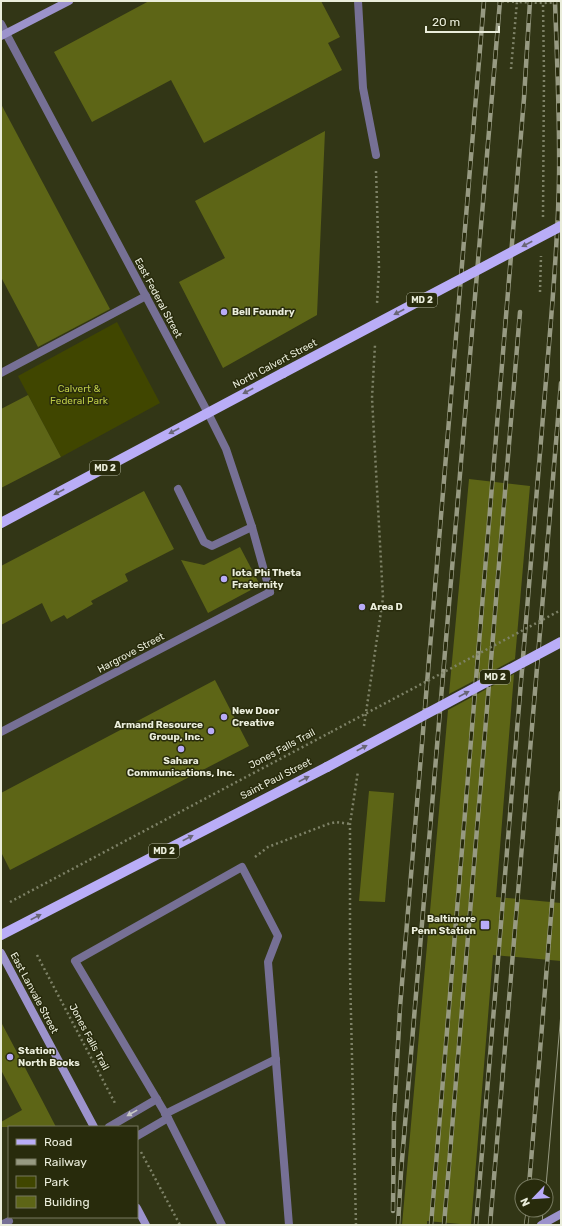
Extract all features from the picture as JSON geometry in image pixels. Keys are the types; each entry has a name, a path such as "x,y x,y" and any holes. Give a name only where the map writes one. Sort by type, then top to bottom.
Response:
{"main road":[{"path":"3,35 69,1"},
{"name":"North Calvert Street","path":"1,523 561,226"},
{"name":"Saint Paul Street","path":"1,935 328,767 561,642"},
{"name":"East Lanvale Street","path":"1,952 93,1126"},
{"path":"138,1210 146,1225"},
{"path":"541,1225 561,1214"}],"street":[{"path":"358,1 363,88 376,155"},
{"name":"East Federal Street","path":"1,24 3,35 146,296 226,449 252,527 270,592"},
{"path":"1,373 146,296"},
{"path":"178,489 204,542 212,546 252,527"},
{"name":"Hargrove Street","path":"1,732 270,592"},
{"path":"222,1225 157,1099 75,961 242,867 278,936 268,962 289,1225"},
{"path":"138,1135 166,1116 276,1059"},
{"path":"111,1126 157,1099"},
{"path":"1,1224 9,1221"}],"path":[{"path":"497,1 543,3 561,2"},
{"path":"510,69 516,2"},
{"path":"543,3 543,224"},
{"path":"376,155 379,268 377,306"},
{"path":"540,292 542,254"},
{"path":"364,730 383,598 372,398 375,345"},
{"name":"Jones Falls Trail","path":"10,902 561,610"},
{"path":"356,1225 350,974 350,824 358,769"},
{"path":"268,847 328,824 336,822 350,824"},
{"name":"Jones Falls Trail","path":"37,955 123,1118"},
{"path":"141,1152 180,1225"}],"green space":[{"name":"Calvert & Federal Park","path":"117,322 160,403 61,457 18,376"}],"building":[{"path":"149,1 321,1 340,37 328,43 342,70 204,143 171,80 92,122 54,52"},
{"path":"1,104 110,309 38,347 1,277"},
{"path":"325,131 317,315 223,368 179,282 225,258 195,201"},
{"path":"28,395 61,457 1,488 1,409"},
{"path":"469,479 530,486 515,659 449,694"},
{"path":"144,491 174,549 125,574 128,581 91,601 93,604 67,619 64,615 51,622 42,603 1,625 1,566"},
{"name":"Iota Phi Theta Fraternity","path":"240,547 260,585 208,613 181,560 204,565"},
{"path":"514,674 496,897 561,903 561,961 493,955 471,1225 427,1221 427,1225 402,1225 448,710"},
{"path":"215,680 249,746 10,870 1,852 1,793"},
{"path":"369,791 394,793 385,902 359,901"},
{"path":"1,1022 55,1126 1,1127 1,1122 22,1110 1,1070"}],"tram line":[{"path":"547,1178 561,1013"},
{"path":"542,1218 542,1225"}],"railway":[{"path":"393,1211 394,1118 400,1007 484,1"},
{"path":"398,1225 401,1172 500,1"},
{"path":"431,1225 524,98 530,1"},
{"path":"476,1225 555,268 559,158 555,1"},
{"path":"444,1225 520,312"},
{"path":"490,1225 561,383"},
{"path":"530,1178 561,793"},
{"path":"526,1225 527,1218"}],"place":[{"name":"Bell Foundry","path":"224,312"},
{"name":"Iota Phi Theta Fraternity","path":"224,579"},
{"name":"Area D","path":"362,607"},
{"name":"New Door Creative","path":"224,717"},
{"name":"Armand Resource Group, Inc.","path":"211,731"},
{"name":"Sahara Communications, Inc.","path":"181,749"},
{"name":"Baltimore Penn Station","path":"485,925"},
{"name":"Station North Books","path":"10,1057"}]}
